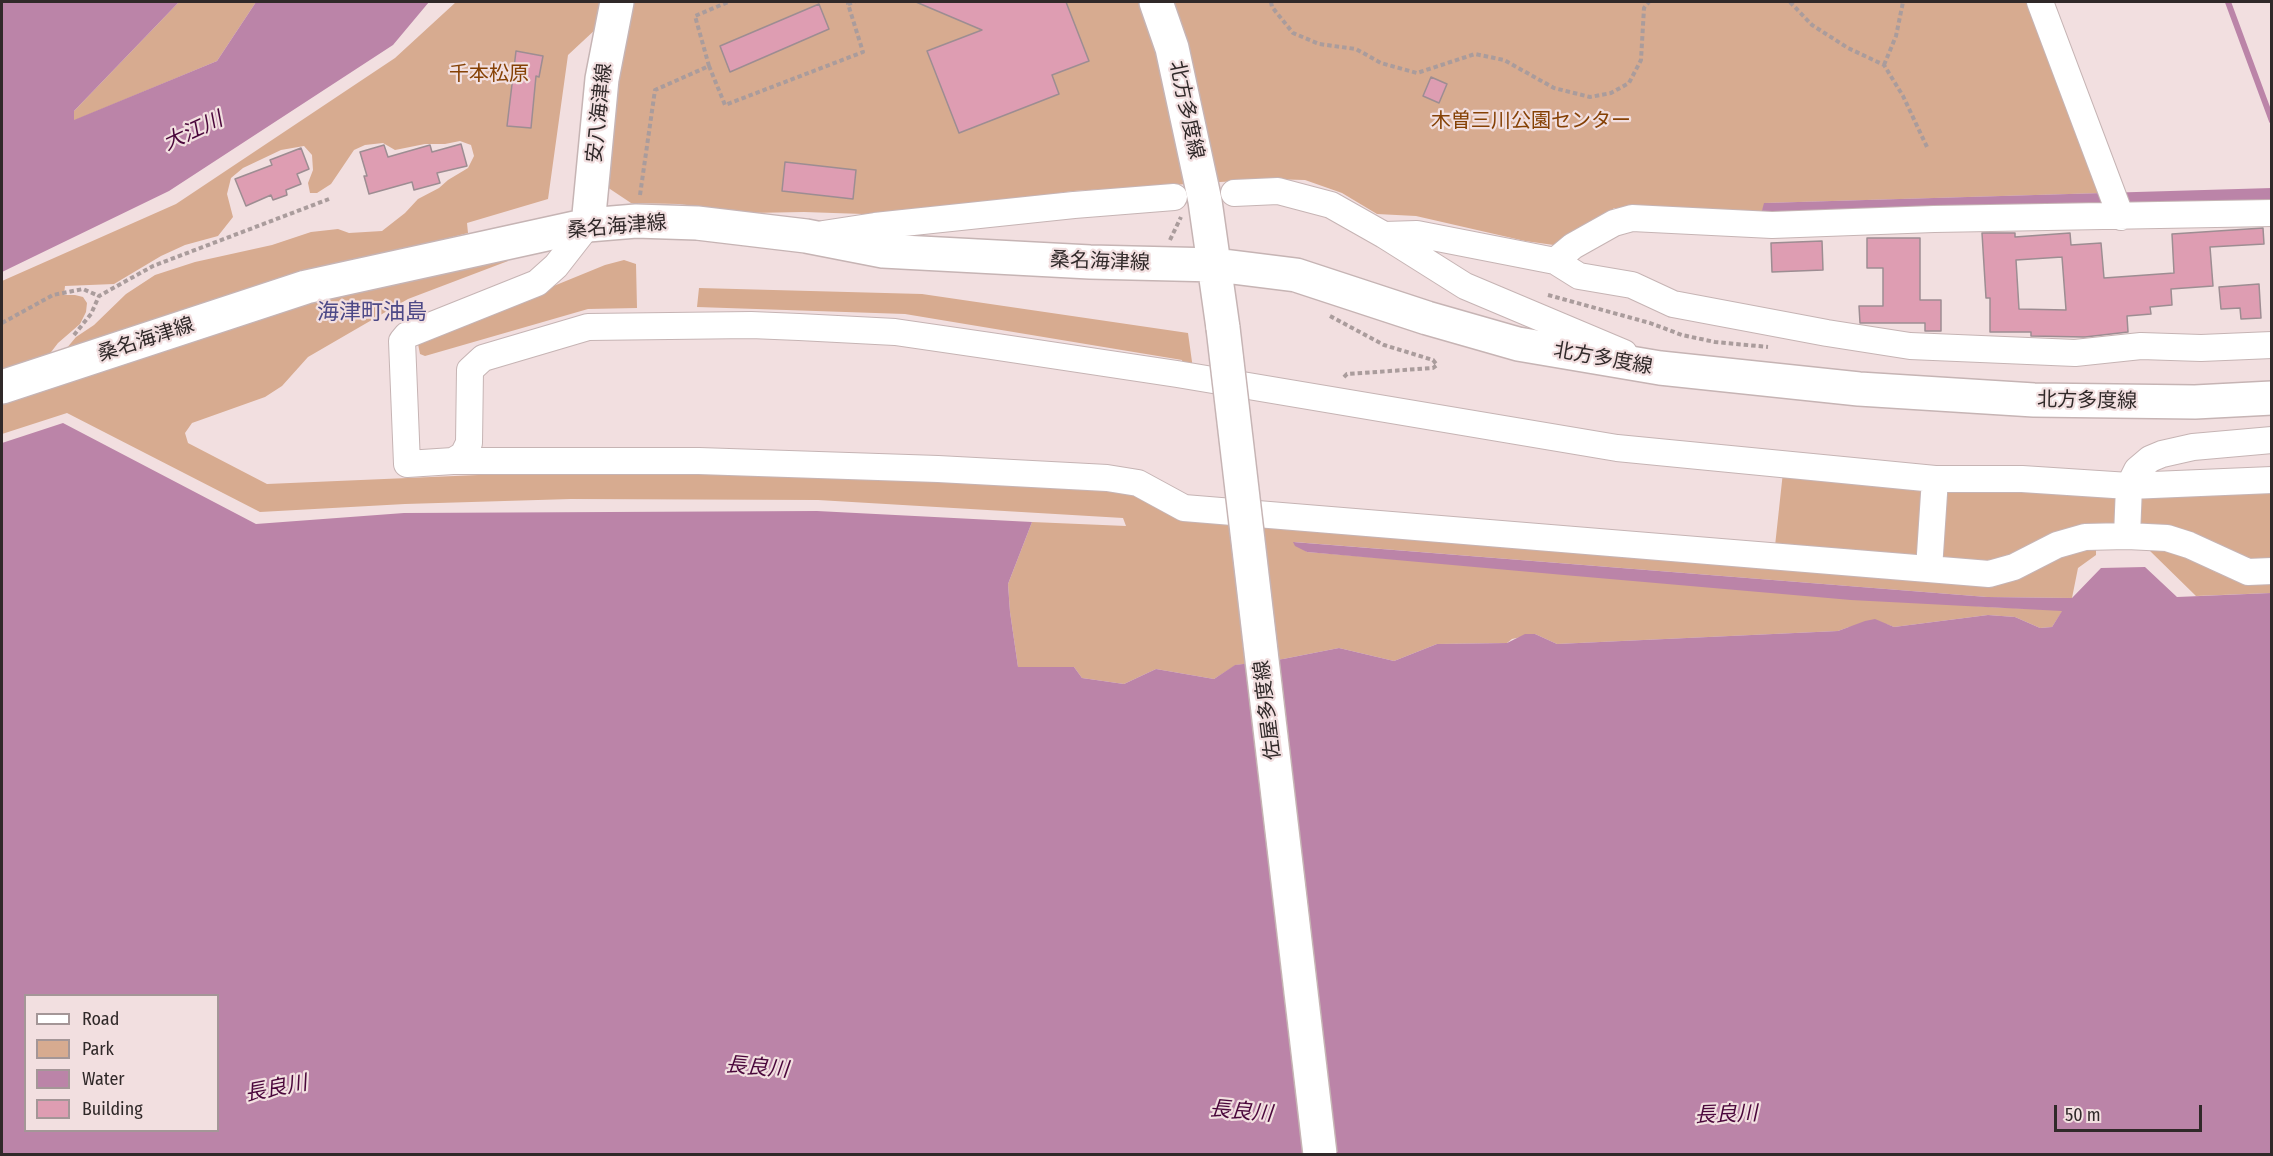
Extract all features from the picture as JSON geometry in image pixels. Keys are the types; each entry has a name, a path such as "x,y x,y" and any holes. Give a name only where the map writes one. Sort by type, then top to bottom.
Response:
{"main road":[{"name":"安八海津線","path":"588,225 602,80 616,2"},
{"name":"北方多度線","path":"1156,2 1172,48 1205,201 1216,265 1296,275 1427,318 1518,344 1660,368 1859,389 2034,400 2195,402 2271,399"},
{"name":"桑名海津線","path":"2,387 306,287 588,225 636,222 697,223 806,236 883,251 1090,262 1216,265"},
{"name":"佐屋多度線","path":"1216,265 1320,1155"}],"street":[{"path":"2040,2 2116,205"},
{"path":"1234,193 1278,191 1330,205 1384,235 1465,286 1660,368"},
{"path":"806,236 875,226 1174,197"},
{"path":"1555,261 1573,246 1614,223 1632,218 1772,225 1934,219 2116,205 2271,213"},
{"path":"588,225 556,266 537,283 407,335 402,341 407,464 453,461 699,461 938,469 1107,478 1138,483 1184,508 1989,574 2014,567 2056,545 2085,537 2167,538 2189,545 2248,572 2271,571"},
{"path":"1384,235 1417,234 1555,261 1579,276 1632,285 1673,304 1910,346 2075,353 2141,346 2201,348 2271,345"},
{"path":"453,461 462,455 469,443 470,370 483,358 588,327 751,325 895,332 1177,374 1617,448 1935,479 2022,479 2129,486 2271,480"},
{"path":"2127,536 2129,486 2137,470 2150,459 2193,447 2271,440"},
{"path":"1929,569 1935,479"}],"path":[{"path":"728,2 695,16 709,66 725,105 863,52 847,3 855,2"},
{"path":"1271,2 1272,7 1293,33 1319,44 1356,50 1381,63 1417,73 1475,54 1504,60 1554,88 1590,97 1611,93 1629,83 1641,60 1644,8 1649,2"},
{"path":"1790,2 1812,25 1848,48 1884,65 1903,96 1927,147"},
{"path":"1884,65 1896,36 1903,2"},
{"path":"636,222 655,90 709,66"},
{"path":"55,369 54,354 85,322 99,296 153,266 329,199"},
{"path":"2,323 52,295 83,289 99,296"},
{"path":"1328,314 1384,345 1433,360 1437,365 1433,368 1347,374 1342,378 1339,402"}],"green space":[{"path":"179,2 256,2 217,61 73,121 74,111"},
{"name":"千本松原","path":"456,2 606,2 597,28 568,55 548,199 467,223 468,233 280,281 61,355 76,337 94,325 126,294 155,275 195,262 272,245 311,232 338,229 349,233 382,231 405,213 418,199 468,168 474,156 471,145 460,141 425,144 395,150 383,143 365,145 354,150 331,184 317,193 310,193 308,183 313,170 312,155 304,146 281,150 243,168 231,178 227,194 233,217 218,236 185,245 161,256 114,284 65,286 64,295 83,297 87,303 86,312 80,324 58,343 45,360 2,375 2,281 176,204 395,58"},
{"name":"木曽三川公園センター","path":"625,2 2031,2 2103,193 1765,203 1761,214 1614,208 1579,238 1561,246 1525,241 1416,216 1377,214 1342,193 1305,180 1269,179 1074,191 893,215 749,213 679,204 631,203 607,187"},
{"path":"508,256 508,261 408,299 308,357 282,386 265,397 192,423 185,433 188,443 267,484 572,471 819,474 1135,490 2011,580 2077,550 2096,548 2096,555 2078,568 2072,598 1987,597 1294,542 1307,552 1988,607 2063,610 2052,627 2040,628 2015,617 1988,615 1894,627 1886,624 1849,627 1838,631 1557,644 1535,634 1512,639 1507,643 1437,644 1394,661 1339,648 1236,665 1214,679 1156,669 1124,684 1082,678 1074,667 1018,667 1008,584 1032,522 1126,526 1123,518 818,500 571,499 405,504 260,512 67,413 2,434 2,401 295,303"},
{"path":"624,260 636,264 637,308 588,309 425,356 420,354 418,344 424,339 605,265"},
{"path":"699,288 922,294 1188,333 1193,369 1183,367 1182,360 905,314 697,307"},
{"path":"1783,472 1919,484 1927,495 1924,556 1775,546"},
{"path":"1944,484 2117,496 2116,520 2113,526 2029,549 1991,563 1942,563"},
{"path":"2271,486 2271,561 2247,559 2140,525 2136,502 2155,491"},
{"path":"2149,550 2164,550 2187,555 2215,572 2271,583 2271,593 2196,596"}],"water":[{"name":"大江川","path":"2,2 179,2 74,111 74,120 217,61 256,2 429,2 393,45 169,191 2,272"},
{"path":"2272,188 2271,204 1761,214 1764,203"},
{"name":"長良川","path":"63,423 256,524 404,513 817,511 1032,522 1008,584 1018,667 1074,667 1082,678 1124,684 1156,669 1214,679 1235,665 1283,659 1339,648 1394,661 1437,644 1507,643 1525,634 1535,634 1557,644 1838,631 1875,619 1894,627 1988,615 2015,617 2040,628 2052,627 2062,611 1851,600 1307,552 1295,546 1293,542 1987,597 2072,598 2101,568 2145,567 2177,597 2271,593 2271,1154 2,1154 2,443"}],"building":[{"path":"916,2 1066,2 1089,61 1052,75 1059,94 959,133 927,51 982,30"},
{"path":"819,4 829,29 730,72 720,46"},
{"path":"516,51 543,56 539,77 536,76 531,128 507,126"},
{"path":"1431,77 1447,84 1439,103 1423,96"},
{"path":"461,144 467,166 437,173 440,183 414,190 412,182 369,194 364,176 367,176 360,152 384,145 388,157 430,145 432,152"},
{"path":"301,148 309,169 297,174 301,184 286,190 287,195 273,200 271,195 246,206 235,179 272,165 270,160"},
{"path":"785,162 856,170 853,199 782,191"},
{"path":"2263,228 2264,244 2210,247 2213,286 2171,289 2172,305 2150,307 2151,314 2127,316 2128,332 2085,337 2031,336 2031,332 1990,332 1990,298 1986,298 1982,233 2015,233 2015,237 2070,233 2071,245 2101,243 2104,278 2174,273 2172,234","holes":["2062,257 2066,310 2019,309 2016,260"]},
{"path":"1867,238 1920,238 1920,300 1941,300 1941,331 1925,331 1925,323 1860,323 1859,306 1883,306 1883,268 1867,268"},
{"path":"1822,241 1823,270 1772,272 1771,243"},
{"path":"2259,284 2261,318 2241,319 2240,308 2221,309 2219,287"}],"waterway":[{"path":"2228,2 2272,121"}],"district":[{"name":"海津町油島","path":"372,313"}]}
